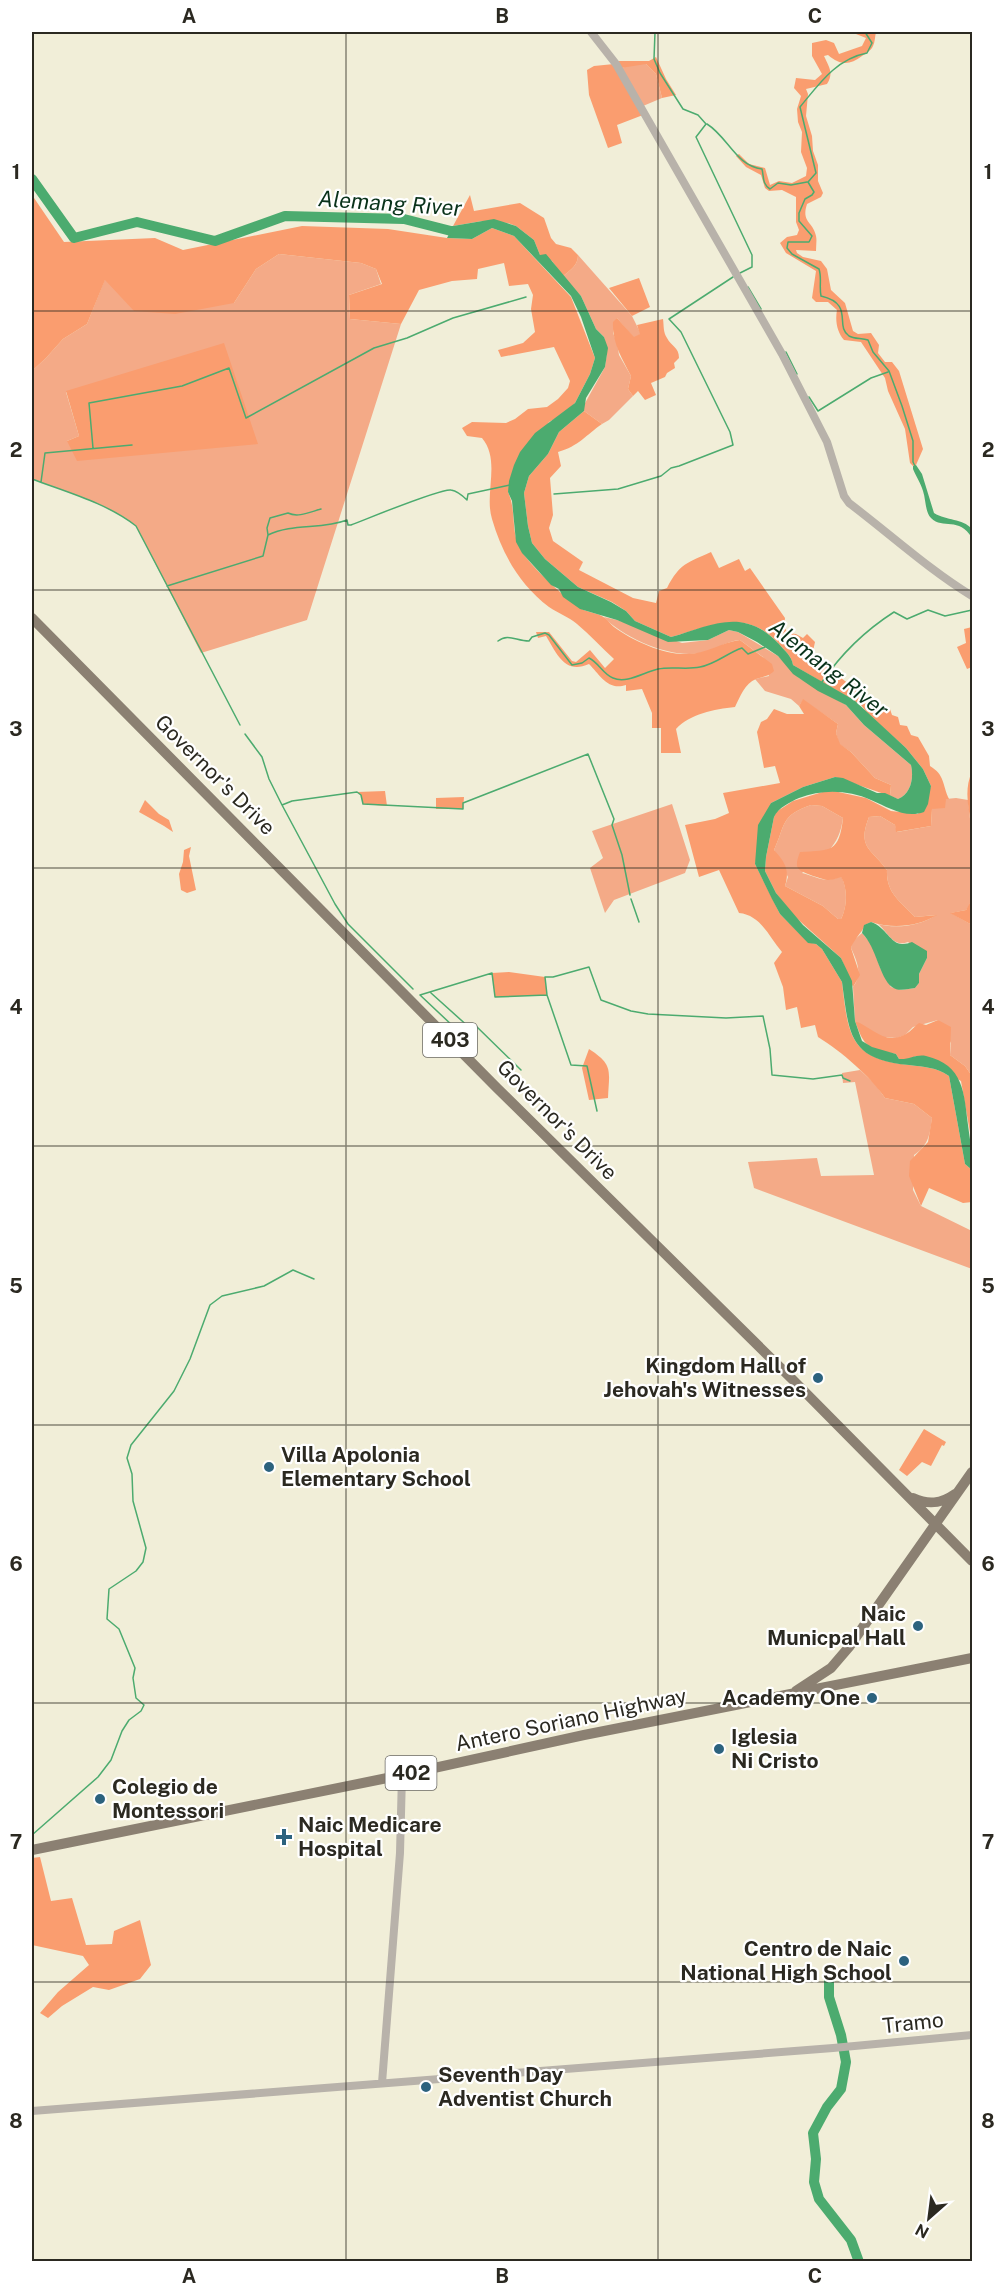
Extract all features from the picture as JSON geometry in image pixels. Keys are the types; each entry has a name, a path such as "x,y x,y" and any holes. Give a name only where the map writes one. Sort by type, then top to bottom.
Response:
{"main road":[{"name":"Governor's Drive","path":"32,618 497,1088 936,1525"},
{"path":"936,1525 972,1472"},
{"path":"909,1496 926,1503 939,1502 962,1488"},
{"name":"403","path":"936,1525 972,1561"},
{"name":"Antero Soriano Highway","path":"32,1850 402,1775 584,1735 791,1695 831,1668 841,1658 936,1525"},
{"name":"402","path":"791,1695 972,1658"}],"street":[{"path":"591,32 616,64 782,354 828,442 844,496 849,503 928,566 972,596"},
{"path":"382,2083 400,1853 402,1775"},
{"name":"Tramo","path":"32,2111 972,2035"}],"shaded area":[{"path":"856,32 876,32 871,49 849,63 841,63 828,55 824,56 830,73 827,84 806,89 808,94 806,116 818,165 818,181 823,193 821,197 807,204 805,215 815,231 816,251 796,250 803,257 821,261 827,269 831,290 845,303 853,331 858,334 871,333 879,345 878,353 885,362 892,362 899,371 923,449 916,465 913,466 910,463 905,429 888,391 885,378 861,342 844,340 837,326 837,310 828,302 816,302 812,298 816,271 786,253 780,243 787,237 797,235 799,230 796,222 796,197 782,190 769,191 765,188 761,175 746,167 736,156 739,154 749,164 765,168 770,185 779,181 792,183 806,176 807,168 801,152 802,132 797,109 801,96 794,88 796,78 815,80 822,74 812,56 812,43 826,40 834,43 839,54 862,46 866,38"},
{"path":"656,57 676,95 662,98 656,74 646,64 621,68 617,61 649,61"},
{"path":"614,64 643,115 617,125 622,143 608,148 589,95 587,70 594,66"},
{"path":"646,64 656,74 662,98 643,106 621,68"},
{"path":"32,195 64,242 155,238 183,250 302,226 388,229 447,238 472,239 492,228 514,236 571,297 595,358 590,374 575,403 562,415 549,422 508,492 516,536 525,557 556,589 582,609 602,616 614,627 639,642 659,650 687,654 740,640 772,664 774,671 752,681 743,691 735,707 703,713 676,729 681,753 661,753 661,728 652,728 652,713 642,689 626,691 626,685 609,684 589,664 581,667 568,665 558,656 546,636 538,638 536,632 549,632 572,661 576,662 590,650 605,668 614,659 571,619 549,607 529,589 513,568 492,519 490,509 491,467 488,447 482,438 467,436 462,428 472,422 506,423 528,409 547,407 568,388 570,381 554,347 501,357 498,350 523,343 535,332 531,309 533,295 528,284 509,286 504,263 478,269 477,279 452,281 419,290 401,324 350,319 349,295 382,284 376,269 361,263 279,254 256,269 234,303 175,314 134,311 105,280 87,324 63,339 32,371"},
{"path":"470,195 474,211 520,203 544,218 551,238 556,244 571,248 578,255 575,264 563,276 552,261 540,255 534,240 516,226 508,223 482,221 453,226"},
{"path":"494,219 516,226 534,240 540,255 546,254 581,296 596,329 604,337 608,348 605,367 586,398 584,411 559,432 548,454 529,476 524,493 532,543 545,559 578,587 611,602 626,611 635,621 671,637 726,622 752,625 765,632 787,653 793,665 854,700 906,748 923,769 931,786 924,812 917,814 903,813 862,797 835,792 808,795 785,806 774,817 765,871 776,893 803,925 841,958 852,981 855,1021 862,1041 872,1047 896,1054 899,1059 926,1056 939,1060 955,1073 965,1102 972,1152 972,1170 965,1164 949,1076 930,1068 889,1062 863,1050 855,1041 850,1029 842,982 822,949 816,944 808,943 780,914 755,864 758,825 771,803 803,787 835,777 898,799 909,789 912,775 911,765 864,725 846,705 818,691 793,674 778,656 757,642 729,630 708,640 668,642 617,620 580,609 563,597 559,589 551,585 522,553 516,542 512,501 508,492 514,465 520,452 535,433 575,403 590,374 595,358 571,296 514,236 492,228 472,239 447,238 453,226"},
{"path":"279,254 361,263 376,269 381,284 349,295 350,319 401,324 307,620 201,653 136,526 99,504 32,479 32,371 63,339 87,324 105,279 234,303 256,269","holes":["66,392 257,444 67,441 79,436"]},
{"path":"578,255 632,316 641,334 634,338 617,318 613,333 619,355 631,376 628,389 633,396 602,424 584,411 584,405 605,367 607,353 604,337 596,329 581,296 563,276 575,264"},
{"path":"639,278 650,307 632,316 609,288"},
{"path":"617,318 634,337 640,334 637,325 663,319 666,336 678,351 679,358 674,363 675,368 665,377 651,383 656,395 645,400 638,391 633,396 628,389 631,376 614,337 613,322"},
{"path":"224,343 258,444 77,461 67,441 79,436 66,391"},
{"path":"584,411 602,424 577,443 558,452 561,466 550,478 553,515 549,528 553,541 583,562 579,570 633,598 656,603 659,591 667,588 676,573 690,562 711,552 719,568 739,559 745,571 750,568 785,618 784,627 788,633 803,638 807,634 815,642 813,651 816,660 836,669 841,678 863,692 880,707 890,709 892,715 898,717 900,725 907,726 911,735 918,737 929,756 930,766 941,776 949,799 946,799 945,808 932,809 931,826 896,832 895,825 880,816 869,817 864,835 865,842 887,870 891,891 915,917 937,915 905,926 888,926 871,922 865,925 851,948 860,975 853,987 841,958 792,914 776,893 765,871 774,817 776,812 793,801 829,790 866,798 891,811 918,814 931,786 923,769 906,748 861,705 793,665 787,653 765,631 739,622 713,625 671,637 635,621 626,611 612,602 578,587 545,559 532,543 524,493 529,476 548,454 559,432","holes":["811,805 822,806 843,818 839,838 836,844 826,850 800,852 797,866 804,872 824,879 833,880 841,877 846,898 841,919 823,906 785,886 786,866 774,850 789,817"]},
{"path":"916,465 922,474 934,513 968,525 972,529 972,538 962,527 941,523 931,518 922,488 913,469"},
{"path":"604,617 682,643 708,640 729,630 738,632 778,656 799,678 846,705 864,725 911,765 912,780 909,789 898,799 890,796 891,785 875,778 851,752 839,744 836,733 838,724 803,700 799,706 791,699 765,691 755,679 769,676 763,657 740,640 700,653 676,653 635,639 612,625"},
{"path":"972,627 972,667 967,669 957,647 966,643 964,629"},
{"path":"803,699 838,724 836,733 840,744 851,752 875,778 891,785 890,796 835,777 803,787 771,803 755,864 780,914 808,942 822,949 842,982 850,1030 855,1041 863,1050 889,1062 930,1068 949,1076 965,1164 972,1170 972,1202 963,1203 929,1188 921,1206 909,1176 910,1161 928,1142 932,1118 914,1104 885,1098 872,1081 855,1065 818,1037 815,1025 801,1028 797,1007 786,1010 783,987 774,963 782,952 759,922 739,913 719,870 699,877 685,825 715,819 729,813 723,793 780,783 775,766 764,768 757,732 761,722 767,719 774,709 787,714 804,714 799,706"},
{"path":"972,772 972,826 967,792"},
{"path":"385,791 387,806 363,804 361,795 357,792"},
{"path":"464,797 463,809 436,809 436,798"},
{"path":"946,799 968,800 974,875 973,890 966,910 951,913 972,925 972,1076 965,1066 950,1055 951,1043 938,1020 913,1027 905,1035 897,1038 881,1037 855,1021 853,987 858,972 851,948 853,941 862,933 872,945 881,970 891,987 901,990 915,988 919,983 919,974 927,958 908,942 895,941 878,924 908,926 936,915 915,917 891,891 887,870 865,842 864,835 869,817 880,816 895,825 897,832 931,826 932,809"},
{"path":"145,800 169,820 173,832 139,812"},
{"path":"672,804 690,860 685,873 614,900 605,913 590,868 603,858 592,831"},
{"path":"811,805 822,806 843,818 834,844 824,856 802,873 825,880 841,876 846,898 841,919 823,906 785,886 788,877 774,850 789,817"},
{"path":"191,847 189,856 196,890 187,893 181,890 179,874 184,850"},
{"path":"972,899 972,925 950,913 966,910"},
{"path":"871,922 895,942 903,944 912,942 927,951 927,958 919,974 919,983 915,988 897,989 888,982 871,946 862,933 864,925"},
{"path":"509,972 545,977 547,995 495,997 492,973"},
{"path":"938,1020 951,1027 950,1055 965,1066 972,1076 972,1144 961,1081 916,1056 907,1060 899,1059 896,1054 869,1046 855,1021 884,1037 897,1038 919,1023 926,1025"},
{"path":"589,1049 603,1060 608,1069 608,1098 589,1100 582,1068"},
{"path":"860,1070 875,1084 885,1098 914,1104 932,1118 928,1140 914,1155 913,1190 921,1206 972,1231 972,1269 754,1188 748,1162 817,1158 821,1176 874,1175 855,1082 843,1083 842,1073"},
{"path":"924,1429 946,1442 944,1446 942,1445 931,1466 922,1462 907,1476 899,1470"},
{"path":"40,1857 51,1901 72,1898 86,1945 112,1944 114,1931 140,1920 151,1965 140,1979 109,1990 93,1987 62,2006 48,2018 40,2013 58,1992 89,1965 83,1956 32,1945 32,1858"}],"waterway":[{"path":"655,32 654,59 660,73 683,109 698,115 706,124 696,137 752,255 752,267 740,273"},
{"path":"865,32 872,43 867,53 856,56 837,67 821,81 800,107 816,173 808,182 814,192 805,199 799,213 799,221 812,236 809,242 788,242 787,248 792,254 819,269 821,296 838,304 845,332 851,337 868,340 873,352 889,371 913,441 915,466"},
{"path":"707,124 745,163 762,169 764,183 770,189 778,183 791,185 807,182"},
{"name":"Alemang River","path":"32,179 74,238 137,222 215,241 285,216 404,219 451,231 465,231"},
{"path":"554,494 618,489 661,476 671,468 733,445 730,432 681,332 669,319 733,277"},
{"path":"748,287 761,309"},
{"path":"93,448 89,403 182,386 229,368 246,418 374,348 407,338 453,318 526,297"},
{"path":"786,352 797,374"},
{"path":"809,397 818,411 871,378 888,372"},
{"path":"41,482 45,453 132,445"},
{"path":"32,479 99,504 136,526 240,725"},
{"path":"167,586 263,556 268,535 278,531 347,520 348,525 351,525 444,491 455,491 467,500 468,494 510,485"},
{"path":"268,535 267,528 270,518 288,513 304,514 321,509"},
{"path":"822,682 855,643 894,612 907,619 928,610 945,616 972,610"},
{"path":"498,641 509,637 529,641 532,637 545,633 572,665 582,663 589,658 613,678 624,680 663,668 700,667 742,648 748,654 765,647"},
{"path":"245,734 262,757 269,779 282,805 348,924 413,989"},
{"path":"282,805 292,801 357,792 361,795 363,804 463,809 463,803 588,754 614,819 612,825 622,855 630,895"},
{"path":"631,899 639,922"},
{"path":"597,1111 587,1066 571,1065 547,995 545,977 589,967 601,1000 631,1011 726,1018 763,1016 770,1049 772,1075 813,1079 842,1075 850,1081"},
{"path":"420,995 492,973 495,997 547,995"},
{"path":"431,993 471,1029 476,1026 521,1070"},
{"path":"420,995 472,1044"},
{"path":"32,1835 98,1777 111,1760 122,1731 129,1720 141,1711 144,1705 136,1698 133,1678 135,1668 119,1629 107,1619 109,1589 136,1571 143,1562 146,1548 133,1501 132,1474 127,1458 131,1445 174,1391 190,1359 210,1305 222,1296 264,1286 293,1270 314,1279"},
{"path":"829,1971 829,1997 841,2035 846,2062 841,2089 827,2107 813,2133 816,2159 814,2182 819,2199 851,2240 859,2262"}],"place":[{"name":"Kingdom Hall of Jehovah's Witnesses","path":"818,1378"},
{"name":"Villa Apolonia Elementary School","path":"269,1467"},
{"name":"Naic Municpal Hall","path":"918,1626"},
{"name":"Academy One","path":"872,1698"},
{"name":"Iglesia Ni Cristo","path":"719,1749"},
{"name":"Colegio de Montessori","path":"100,1799"},
{"name":"Naic Medicare Hospital","path":"284,1837"},
{"name":"Centro de Naic National High School","path":"904,1961"},
{"name":"Seventh Day Adventist Church","path":"426,2087"}]}
